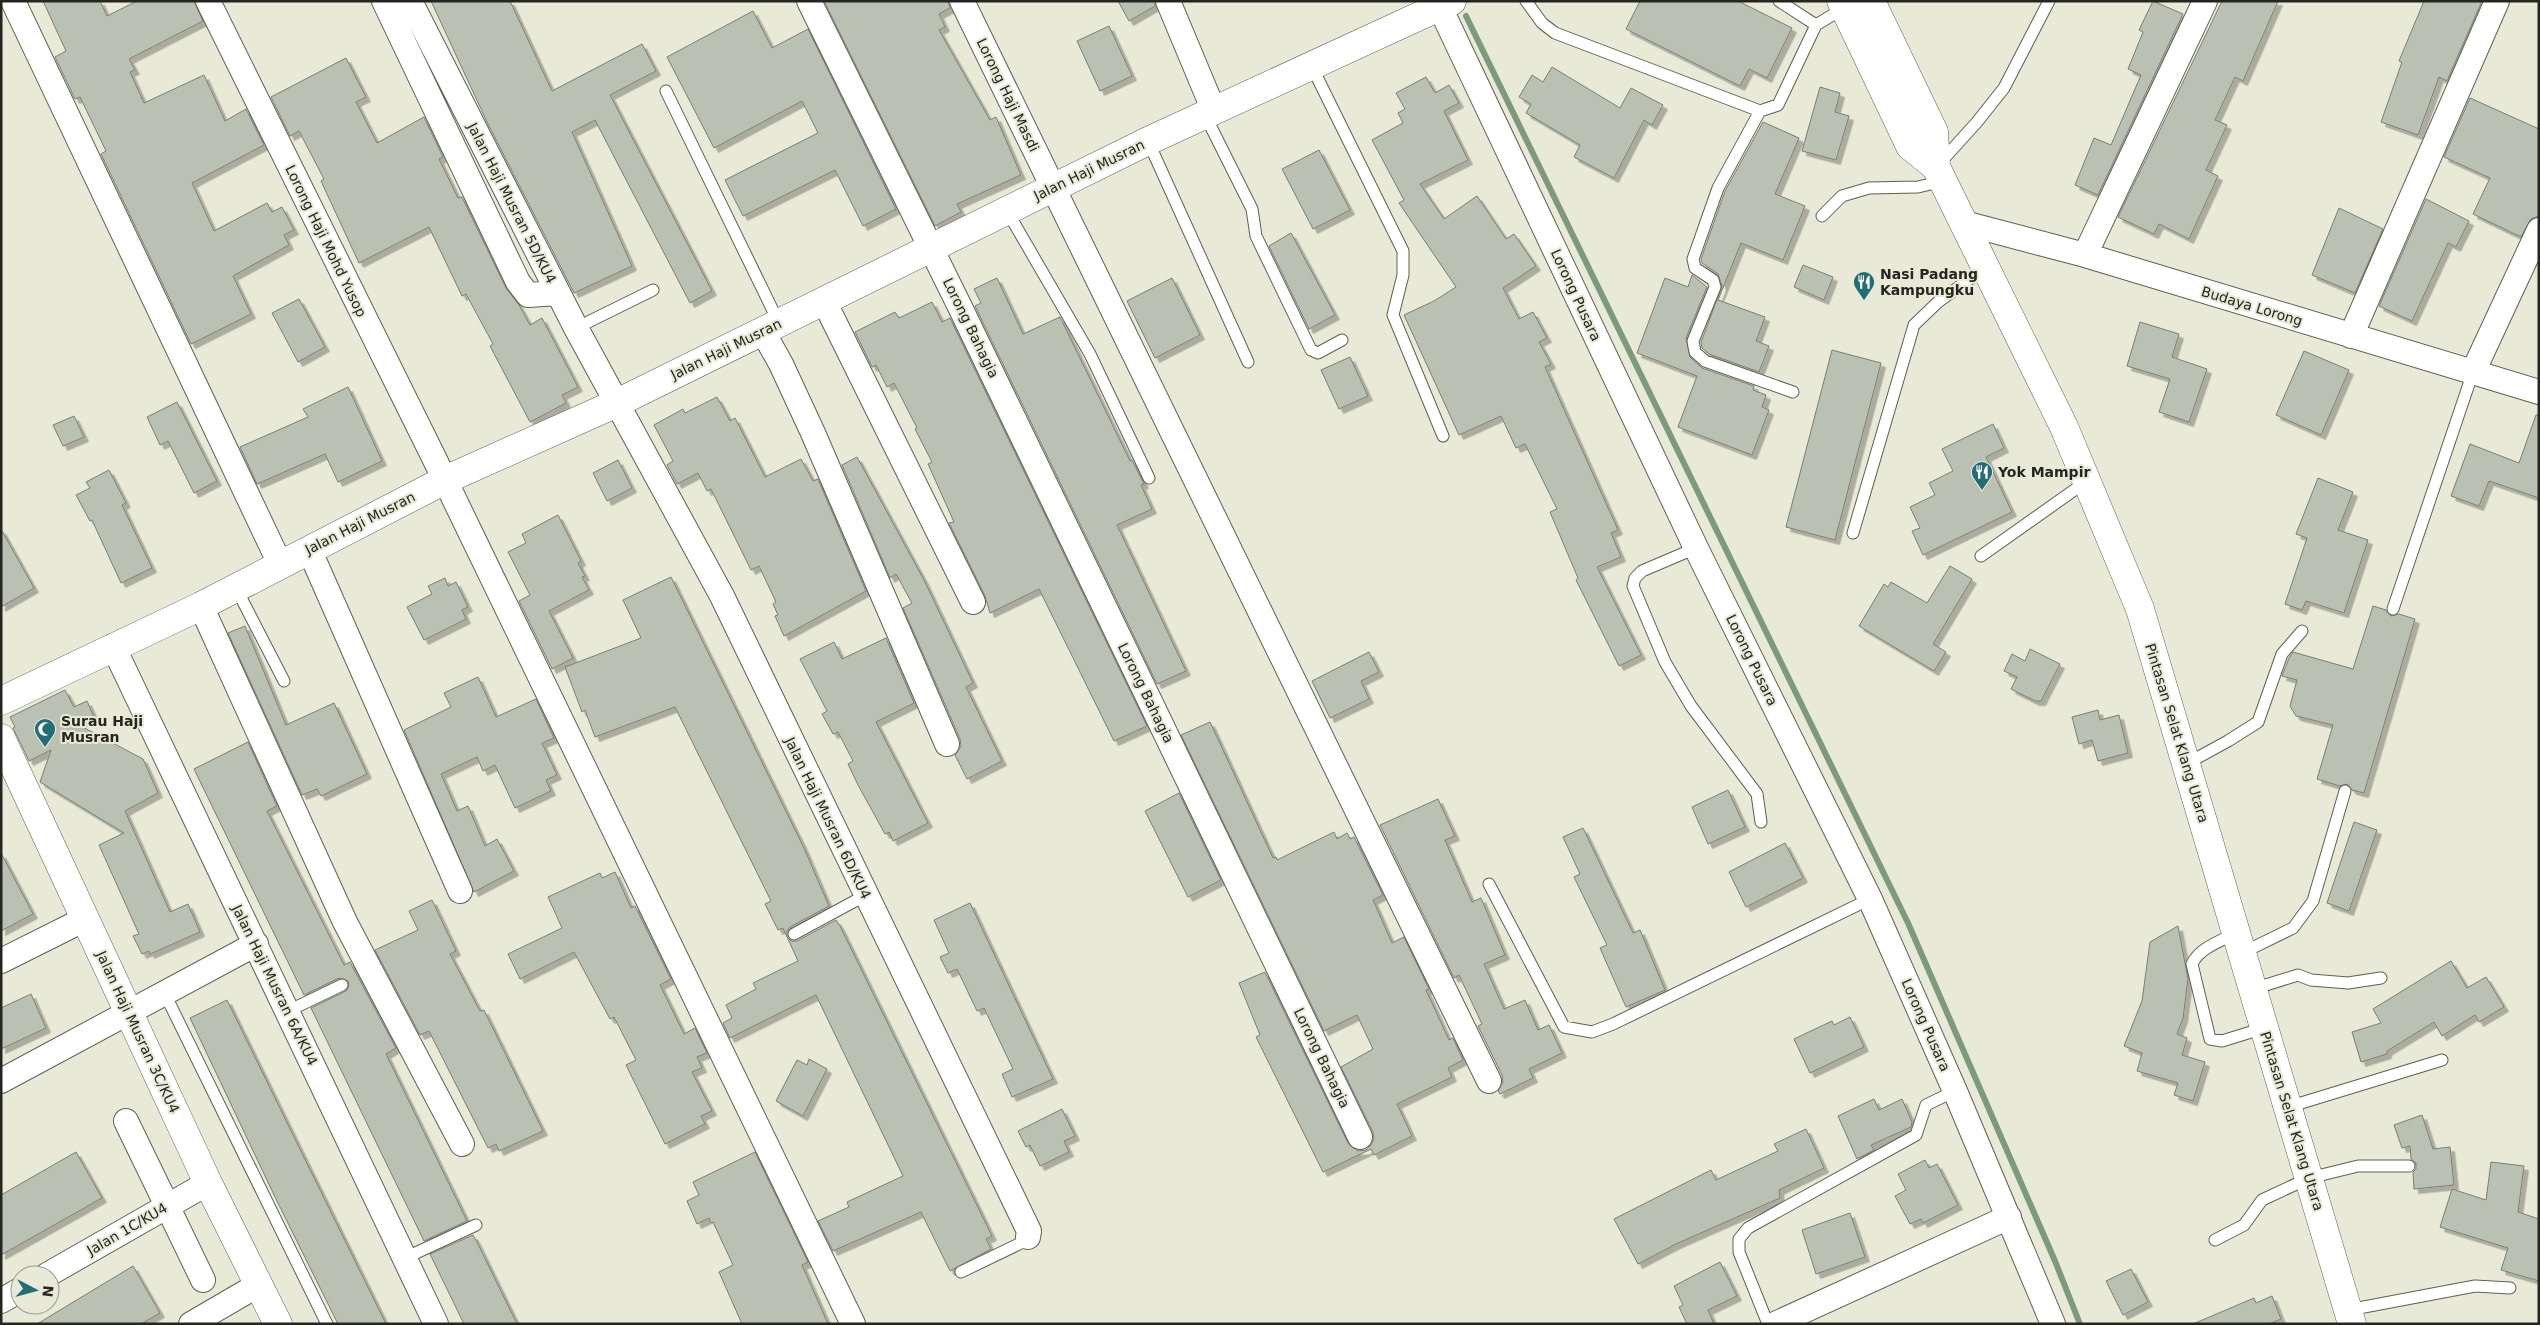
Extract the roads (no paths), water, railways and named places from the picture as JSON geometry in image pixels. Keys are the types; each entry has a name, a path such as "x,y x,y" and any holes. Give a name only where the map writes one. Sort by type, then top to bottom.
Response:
{"main road":[{"name":"Pintasan Selat Klang Utara","path":"1871,1 1934,132 1939,174"},
{"name":"Jalan Haji Musran","path":"1,701 201,606 444,480 617,403 770,331 824,301 1148,141 1210,119 1443,3"},
{"name":"Pintasan Selat Klang Utara","path":"1843,4 1910,146 1939,174 2064,427 2140,609 2350,1317"},
{"name":"Jalan Haji Musran 3C/KU4","path":"4,751 85,918 208,1183 278,1324"}],"street":[{"path":"13,1 280,564"},
{"name":"Lorong Haji Mohd Yusop","path":"208,1 444,480 853,1324"},
{"path":"384,1 518,282 528,295 558,293"},
{"name":"Jalan Haji Musran 5D/KU4","path":"410,1 576,328 617,403"},
{"name":"Lorong Bahagia","path":"809,1 932,249 1360,1137"},
{"name":"Lorong Haji Masdi","path":"962,1 1489,1080"},
{"path":"1168,1 1210,119"},
{"path":"2086,255 2204,1"},
{"path":"2351,336 2497,1"},
{"name":"Lorong Pusara","path":"1443,3 1696,548 1870,899 2010,1217 2053,1324"},
{"name":"Budaya Lorong","path":"1964,224 2086,255 2539,392"},
{"path":"2473,372 2539,230"},
{"path":"824,301 973,602"},
{"path":"770,331 781,364 814,433 947,744"},
{"name":"Jalan Haji Musran 6D/KU4","path":"617,403 722,596 1029,1231 1028,1237"},
{"path":"309,550 460,891"},
{"path":"201,606 345,922 462,1144"},
{"name":"Jalan Haji Musran 6A/KU4","path":"114,646 436,1324"},
{"path":"1,961 85,918"},
{"path":"1,1082 128,1011 256,944"},
{"path":"126,1122 203,1280"},
{"name":"Jalan 1C/KU4","path":"60,1267 208,1183"},
{"path":"1775,1324 2010,1217"},
{"path":"191,1324 258,1285"}],"lane":[{"path":"1526,1 1542,23 1556,33 1760,111 1778,105 1816,25 1843,4"},
{"path":"1778,1 1816,25"},
{"path":"1822,216 1842,196 1869,188 1918,187 1939,174 2004,88 2049,1"},
{"path":"1312,67 1403,251 1403,275 1393,315 1443,436"},
{"path":"666,92 770,331"},
{"path":"1760,111 1718,188 1693,259 1695,268 1713,280 1715,287 1693,341 1695,352 1705,361 1793,392"},
{"path":"1210,119 1252,209 1256,236 1311,350 1318,353 1342,340"},
{"path":"1148,141 1248,362"},
{"path":"1007,211 1090,354 1149,478"},
{"path":"1853,533 1914,325 1938,302 1985,268"},
{"path":"576,328 653,290"},
{"path":"2393,609 2473,372"},
{"path":"1981,556 2087,481"},
{"path":"1696,548 1642,571 1635,578 1633,586 1666,662 1691,706 1757,794 1761,822"},
{"path":"236,588 284,681"},
{"path":"2186,764 2258,722 2282,654 2302,631"},
{"path":"2264,1028 2222,1041 2210,1039 2192,964 2195,957 2202,951 2293,928 2312,902 2345,791"},
{"path":"1489,884 1564,1026 1592,1032 1613,1024 1870,899"},
{"path":"794,934 866,895"},
{"path":"2253,990 2298,975 2311,980 2348,982 2382,978"},
{"path":"288,1012 342,985"},
{"path":"164,992 326,1324"},
{"path":"2288,1107 2442,1060"},
{"path":"1768,1324 1739,1252 1739,1239 1743,1234 1748,1228 1916,1136 1926,1105 1955,1091"},
{"path":"2215,1240 2244,1225 2262,1200 2309,1178 2358,1166 2409,1166"},
{"path":"405,1258 476,1224"},
{"path":"961,1272 1021,1243 1028,1237"},
{"path":"2350,1317 2475,1286 2510,1288"}],"waterway":[{"path":"1466,16 1908,923 2055,1261 2080,1324"}],"place":[{"name":"Nasi Padang Kampungku","path":"1864,301"},
{"name":"Yok Mampir","path":"1982,491"},
{"name":"Surau Haji Musran","path":"45,748"}]}
